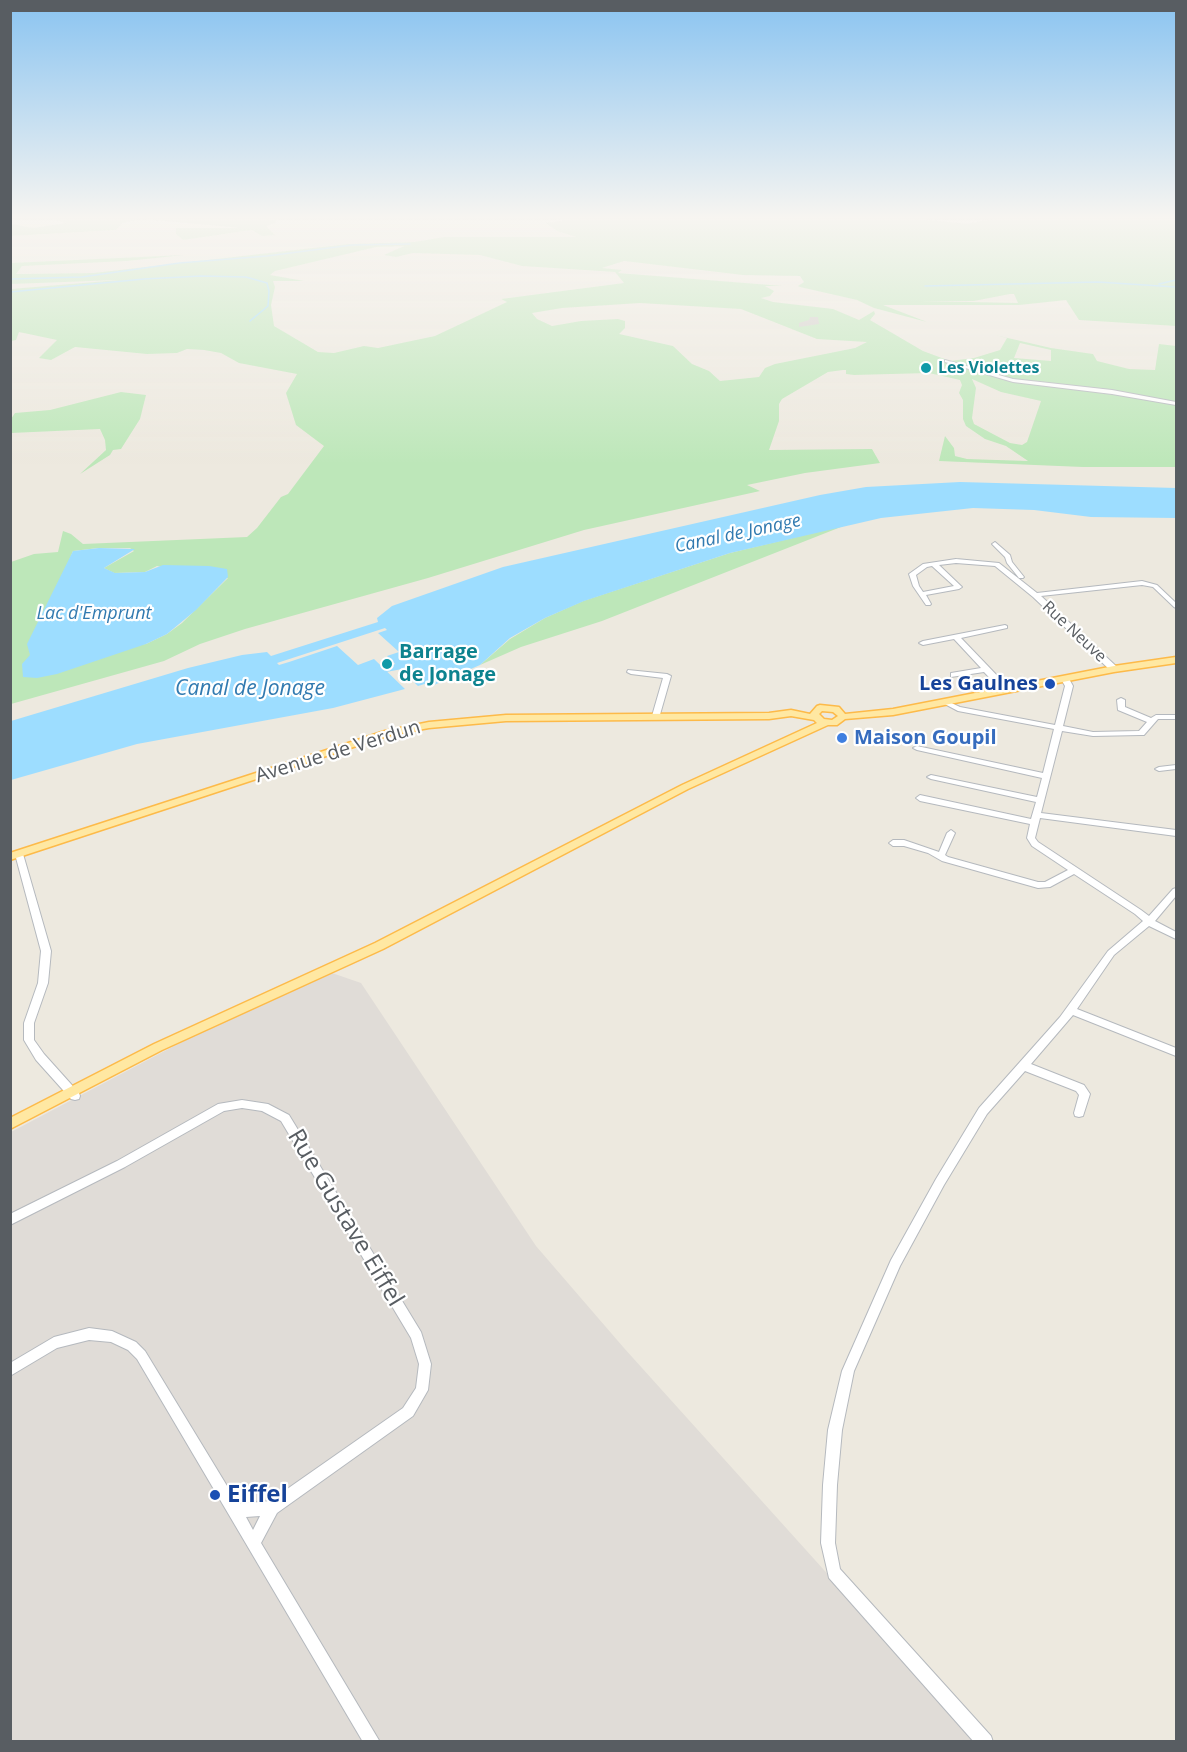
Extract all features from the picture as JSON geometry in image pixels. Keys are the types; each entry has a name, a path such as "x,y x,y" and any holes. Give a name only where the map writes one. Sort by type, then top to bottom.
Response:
{"main road":[{"path":"10,1124 73,1094 158,1047 379,946 686,787 799,735 819,718 838,722 842,715 874,715 1114,669 1176,660"},
{"name":"Avenue de Verdun","path":"15,856 258,775 409,728 466,720 506,718 801,713 819,718 830,708 842,715"}],"street":[{"path":"947,361 1013,380 1176,404"},
{"name":"Rue Neuve","path":"995,544 1008,556 1009,562 1034,595"},
{"name":"Rue Neuve","path":"934,564 956,561 997,564 1017,579 1017,582 1114,669"},
{"path":"921,594 959,587 934,564 919,567 912,574 912,578 921,594 928,604"},
{"path":"1034,595 1142,583 1155,586 1176,606"},
{"path":"923,643 1005,627"},
{"path":"956,637 1006,690"},
{"path":"954,675 986,669"},
{"path":"631,672 667,676 656,716"},
{"path":"1065,678 1070,686 1034,819 1031,838 1035,844 1149,922 1176,936"},
{"path":"1121,700 1121,708 1152,721"},
{"path":"940,703 958,709 1093,734 1141,733 1155,717 1176,717"},
{"path":"917,748 1046,776"},
{"path":"1159,769 1176,767"},
{"path":"931,777 1040,800"},
{"path":"920,798 1034,819 1176,833"},
{"path":"938,855 943,853 951,833"},
{"path":"893,843 904,843 1038,885 1047,885 1075,870"},
{"path":"15,856 46,951 43,983 29,1023 29,1040 73,1094"},
{"path":"985,1742 834,1573 828,1543 835,1430 848,1371 895,1264 940,1182 983,1111 1070,1010 1111,953 1149,922 1176,891"},
{"path":"1070,1010 1176,1052"},
{"path":"1024,1066 1080,1088 1085,1094 1079,1113"},
{"name":"Rue Gustave Eiffel","path":"10,1220 121,1164 222,1107 242,1104 264,1107 285,1118 417,1336 425,1364 422,1390 408,1412 272,1508"},
{"path":"10,1370 54,1343 89,1334 112,1337 132,1346 141,1355 372,1742"},
{"path":"235,1511 272,1508"},
{"path":"254,1543 272,1508"}],"shaded area":[{"path":"332,973 361,983 536,1246 624,1348 978,1741 11,1742 11,1132 197,1034"}],"green space":[{"path":"11,301 272,301 274,326 318,352 334,353 364,346 378,348 435,336 507,302 505,301 769,301 833,309 859,320 874,311 875,314 870,320 923,351 950,361 974,358 1000,350 1007,338 995,335 1051,348 1093,354 1097,361 1129,369 1155,370 1159,344 1176,346 1176,467 1083,467 939,461 945,436 954,448 955,456 967,459 1028,461 1006,446 985,439 966,426 963,419 963,400 959,393 962,385 960,380 929,373 854,375 846,374 846,370 828,372 782,399 779,404 779,421 769,450 872,449 880,463 805,473 747,485 760,491 584,530 428,578 245,629 200,644 164,661 11,704 11,562 34,554 58,552 63,531 71,534 83,544 247,537 281,497 288,494 324,446 296,425 286,393 297,374 239,363 221,353 187,349 177,353 147,354 75,347 51,360 39,358 57,340 19,332 16,340 11,341","holes":["640,303 741,309 817,339 867,342 855,348 775,364 765,368 759,377 720,381 709,371 692,364 673,346 619,334 625,328 625,321 618,319 581,321 552,326 537,319 532,313 562,308","1020,343 1051,350 1051,361 1014,358","972,379 1001,392 1041,401 1027,442 1022,445 1010,443 974,424 972,418 976,388","98,548 130,548 134,551 104,568 114,573 145,572 157,566 228,578 182,623 167,634 146,644 30,655 73,551"]},
{"path":"859,301 1018,303 1017,301 1059,301 1019,305 883,305 927,322 874,308"},
{"path":"1066,301 1176,301 1176,326 1079,320"},
{"path":"121,392 146,395 140,419 121,449 113,450 110,455 80,474 106,450 100,429 11,433 11,419 15,413 50,410"},
{"path":"846,525 602,621 521,647 480,665 510,639 545,618 583,601 730,553"}],"water":[{"name":"Canal de Jonage","path":"960,482 1176,488 1176,518 1091,517 1034,510 973,508 881,518 730,553 584,601 545,618 510,638 480,665 434,685 431,682 418,686 387,656 399,652 378,633 387,630 385,628 277,663 279,665 337,646 358,665 374,659 405,689 333,708 137,744 11,780 11,721 188,668 242,655 267,652 271,656 378,622 377,618 392,606 503,567 820,495 866,487"},
{"name":"Lac d'Emprunt","path":"99,548 135,549 104,568 115,573 145,572 163,565 209,566 227,569 228,577 196,610 167,634 146,644 57,674 37,678 23,677 22,664 30,655 27,644 73,551"}],"waterway":[{"path":"250,321 268,306 268,301"},
{"name":"Canal de Jonage","path":"375,671 407,665"}],"taxiway":[{"path":"803,325 815,322 814,319"}],"place":[{"name":"Les Violettes","path":"926,368"},
{"name":"Barrage de Jonage","path":"387,664"},
{"name":"Les Gaulnes","path":"1050,684"},
{"name":"Maison Goupil","path":"842,738"},
{"name":"Eiffel","path":"215,1495"}]}
